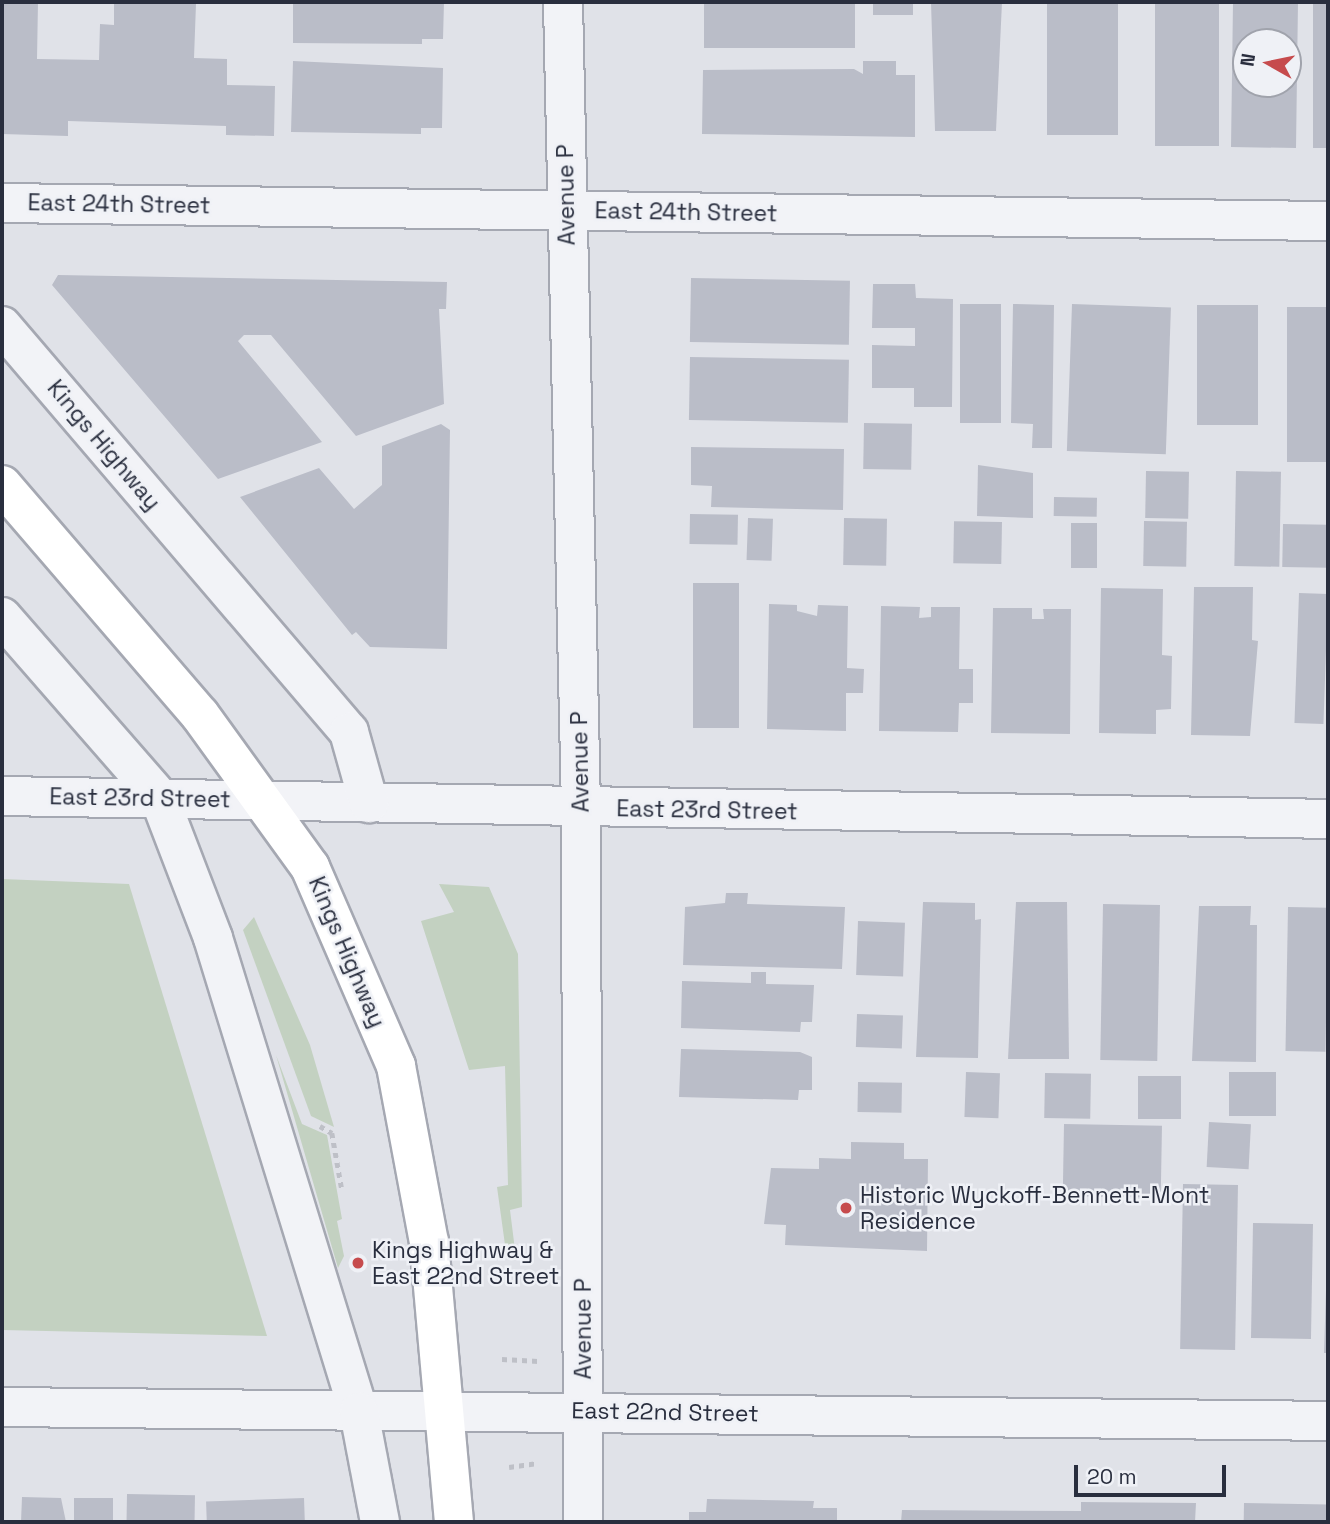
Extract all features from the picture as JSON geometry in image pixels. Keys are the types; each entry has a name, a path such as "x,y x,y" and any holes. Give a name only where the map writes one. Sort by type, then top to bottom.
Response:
{"main road":[{"name":"Kings Highway","path":"2,485 200,715 260,800 308,861 396,1066 429,1242 454,1522"}],"street":[{"name":"Avenue P","path":"563,2 581,808 583,1522"},
{"name":"East 24th Street","path":"2,203 1328,220"},
{"name":"Kings Highway","path":"2,326 349,732 369,803"},
{"path":"2,617 159,797 213,938 359,1412 380,1522"},
{"name":"East 23rd Street","path":"2,796 1328,819"},
{"name":"East 22nd Street","path":"2,1407 359,1412 583,1411 1328,1421"}],"path":[{"path":"502,1359 549,1361"},
{"path":"509,1467 549,1462"}],"green space":[{"path":"2,879 129,884 267,1336 2,1330"},
{"path":"439,884 489,887 518,954 522,1207 510,1210 515,1250 506,1252 497,1187 508,1185 505,1066 469,1070 421,921 454,912"},
{"path":"254,917 310,1045 334,1127 311,1116 243,930"},
{"path":"276,1055 302,1124 327,1135 342,1219 337,1221 344,1256 338,1268"}],"building":[{"path":"2,2 38,2 37,59 99,60 100,24 114,25 114,2 203,2 196,4 194,58 227,59 227,85 275,86 274,136 226,135 226,126 68,121 68,136 2,134"},
{"path":"293,2 444,2 443,39 422,39 422,44 293,43"},
{"path":"704,2 855,2 855,48 704,48"},
{"path":"873,2 913,2 913,15 873,15"},
{"path":"931,2 1002,2 996,131 935,131"},
{"path":"1047,2 1118,2 1118,135 1047,135"},
{"path":"1155,2 1219,2 1219,146 1155,146"},
{"path":"1233,2 1298,2 1298,28 1233,28"},
{"path":"1313,2 1328,2 1328,148 1313,148"},
{"path":"293,61 443,68 442,128 421,128 421,134 291,132"},
{"path":"863,61 896,61 896,75 915,75 915,137 702,134 703,70 854,69 863,74"},
{"path":"1232,74 1232,98 1297,98 1296,148 1231,147"},
{"path":"58,275 447,282 446,309 439,309 444,404 356,436 271,335 244,335 238,341 322,442 218,479 52,285"},
{"path":"691,278 850,281 849,345 690,342"},
{"path":"873,284 915,284 916,298 953,299 952,407 914,407 914,388 872,388 872,345 915,346 915,328 872,328"},
{"path":"960,304 1001,304 1001,423 960,423"},
{"path":"1013,304 1054,305 1052,448 1032,448 1033,424 1011,423"},
{"path":"1072,304 1171,307 1166,454 1067,451"},
{"path":"1197,305 1258,305 1258,425 1197,425"},
{"path":"1287,307 1328,307 1328,462 1287,462"},
{"path":"690,357 849,360 848,423 689,420"},
{"path":"864,423 912,424 911,470 863,469"},
{"path":"441,424 450,430 447,649 370,647 356,632 352,635 240,497 319,468 354,509 382,485 382,446"},
{"path":"691,447 844,449 843,510 711,507 712,486 691,485"},
{"path":"978,465 1033,473 1033,518 977,516"},
{"path":"1146,471 1189,472 1188,519 1145,518"},
{"path":"1236,471 1281,472 1279,567 1234,566"},
{"path":"1054,497 1097,498 1097,517 1054,516"},
{"path":"690,514 738,515 737,545 689,544"},
{"path":"748,518 773,519 772,561 747,560"},
{"path":"844,518 887,519 886,566 843,565"},
{"path":"954,521 1002,522 1001,564 953,563"},
{"path":"1144,521 1187,522 1186,567 1143,566"},
{"path":"1071,523 1097,523 1097,568 1071,568"},
{"path":"1283,524 1328,525 1327,568 1282,567"},
{"path":"693,583 739,583 739,728 693,728"},
{"path":"1194,587 1253,587 1252,640 1258,641 1250,736 1191,735"},
{"path":"1101,588 1163,589 1162,655 1172,656 1171,709 1156,710 1156,734 1099,733"},
{"path":"1299,593 1328,594 1323,724 1294,723"},
{"path":"769,604 797,605 797,611 817,616 818,605 848,606 847,668 864,669 863,693 846,693 846,731 767,729"},
{"path":"881,606 920,607 919,618 931,617 931,607 960,607 959,669 973,669 973,703 959,703 958,732 879,731"},
{"path":"993,608 1032,608 1032,619 1044,619 1043,609 1071,609 1070,734 991,733"},
{"path":"726,893 748,893 747,904 845,907 842,969 683,965 685,907 725,903"},
{"path":"923,902 975,903 975,920 981,919 978,1058 916,1057"},
{"path":"1016,902 1067,902 1069,1059 1008,1059"},
{"path":"1103,904 1160,905 1157,1061 1100,1060"},
{"path":"1199,906 1251,906 1250,925 1257,925 1256,1062 1192,1061"},
{"path":"1288,907 1328,908 1325,1052 1285,1051"},
{"path":"858,921 905,923 903,977 856,975"},
{"path":"751,972 766,972 766,984 814,985 812,1022 801,1022 800,1032 681,1028 682,981 751,983"},
{"path":"857,1014 903,1016 902,1049 856,1047"},
{"path":"681,1049 800,1052 812,1057 812,1090 799,1090 798,1100 679,1097"},
{"path":"966,1072 1000,1073 998,1118 964,1117"},
{"path":"1229,1072 1276,1072 1276,1116 1229,1116"},
{"path":"1045,1073 1091,1074 1090,1119 1044,1118"},
{"path":"1138,1076 1181,1076 1181,1119 1138,1119"},
{"path":"858,1082 902,1083 901,1113 857,1112"},
{"path":"1209,1122 1251,1124 1249,1169 1207,1167"},
{"path":"1064,1124 1162,1126 1161,1198 1063,1196"},
{"name":"Historic Wyckoff-Bennett-Mont Residence","path":"851,1142 904,1143 904,1159 928,1159 927,1251 785,1245 786,1225 764,1224 771,1168 819,1169 819,1158 851,1159"},
{"path":"1183,1184 1238,1185 1235,1350 1180,1349"},
{"path":"1253,1223 1313,1224 1311,1339 1251,1338"},
{"path":"1326,1291 1328,1353 1324,1353"},
{"path":"127,1494 195,1495 195,1522 127,1522"},
{"path":"22,1497 61,1498 66,1522 21,1522"},
{"path":"74,1498 113,1498 113,1522 74,1522"},
{"path":"304,1498 305,1522 207,1522 206,1501"},
{"path":"707,1499 814,1501 813,1508 837,1508 837,1522 689,1522 689,1512 706,1512"},
{"path":"1081,1502 1196,1503 1195,1522 901,1522 902,1510 1081,1511"},
{"path":"1244,1503 1328,1504 1328,1522 1244,1522"}],"place":[{"name":"Historic Wyckoff-Bennett-Mont Residence","path":"846,1208"},
{"name":"Kings Highway & East 22nd Street","path":"358,1263"}]}
